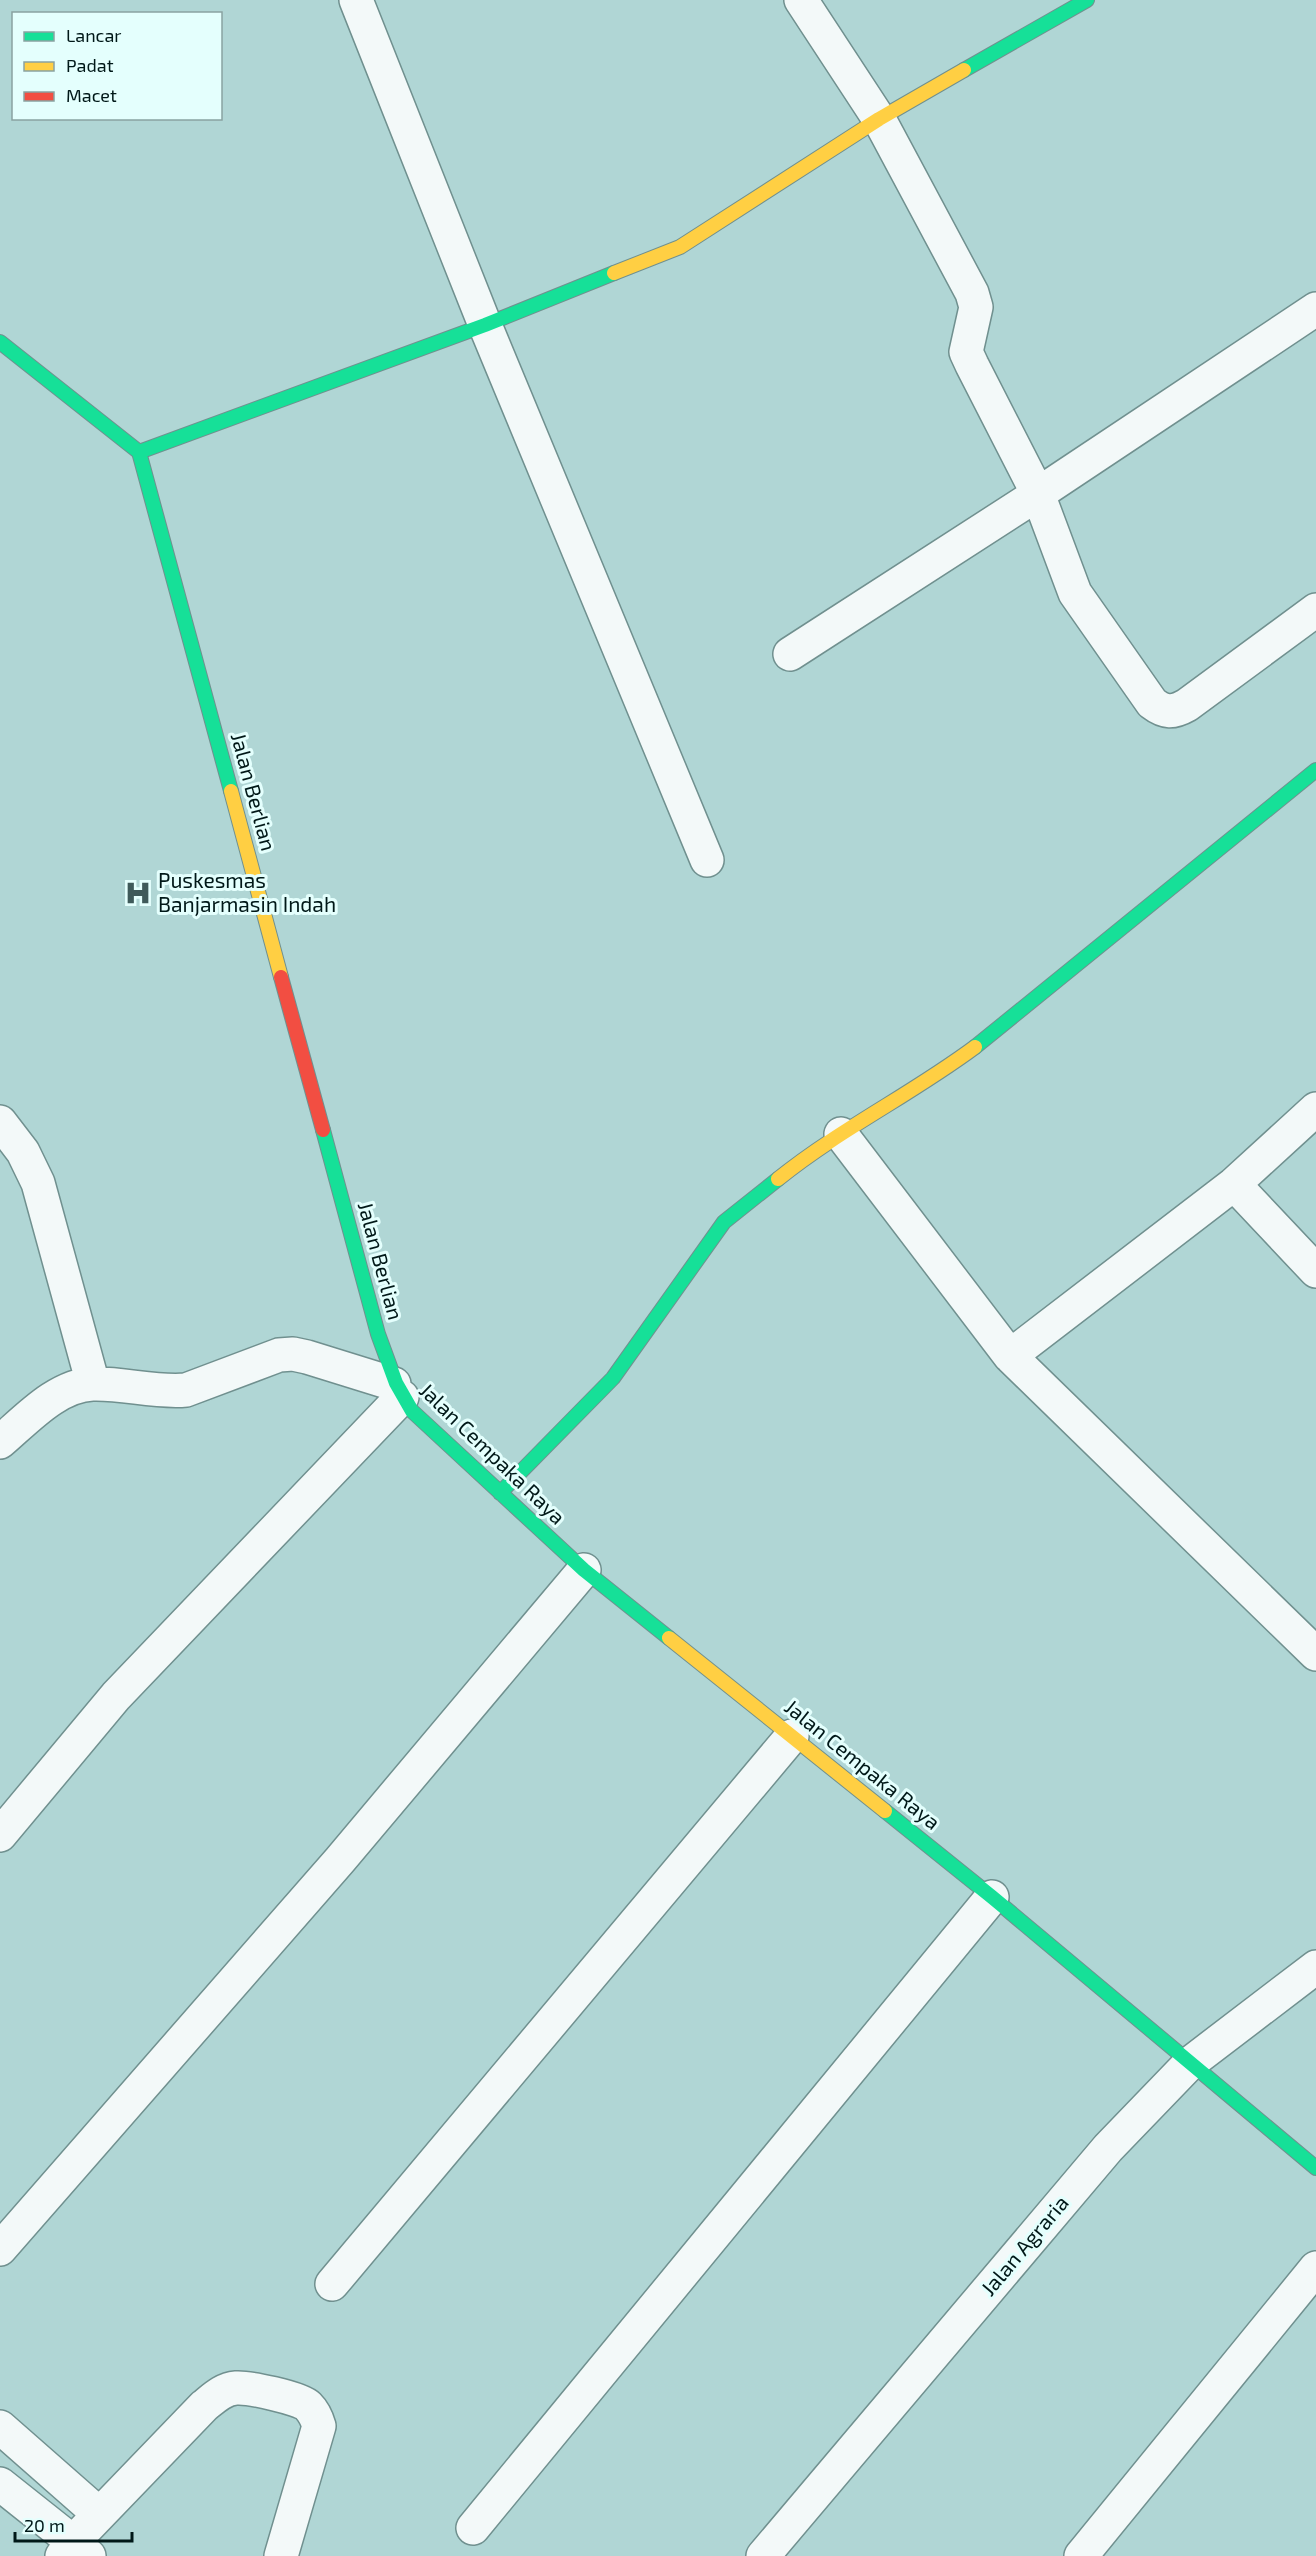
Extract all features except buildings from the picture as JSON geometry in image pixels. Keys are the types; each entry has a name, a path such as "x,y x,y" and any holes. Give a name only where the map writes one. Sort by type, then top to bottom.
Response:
{"street":[{"path":"356,0 485,325 707,860"},
{"path":"801,0 879,119 972,292 976,307 966,352 1038,494 1075,593 1152,703 1161,711 1175,712 1316,610"},
{"path":"0,342 139,452 485,325 680,247 879,119 1082,1"},
{"path":"790,654 1038,494 1316,309"},
{"name":"Jalan Berlian","path":"139,452 378,1334 398,1390"},
{"path":"500,1493 613,1378 724,1222 778,1177 841,1134 937,1075 1006,1024 1316,770"},
{"path":"1010,1356 1234,1184 1316,1109"},
{"path":"0,1122 23,1152 38,1183 93,1384"},
{"path":"841,1134 1010,1356 1316,1654"},
{"path":"1234,1184 1316,1271"},
{"path":"0,1442 53,1398 71,1388 93,1384 172,1391 186,1390 279,1355 293,1354 398,1390 116,1696 0,1835"},
{"name":"Jalan Cempaka Raya","path":"398,1390 412,1411 584,1570 992,1897 1316,2168"},
{"path":"0,2249 340,1860 584,1570"},
{"path":"332,2284 792,1736"},
{"path":"473,2528 992,1897"},
{"name":"Jalan Agraria","path":"763,2556 1108,2148 1189,2064 1316,1967"},
{"path":"1081,2556 1316,2268"},
{"path":"0,2484 75,2551 99,2514 217,2394 237,2388 298,2399 308,2405 315,2414 319,2426 281,2556"},
{"path":"0,2427 99,2514"}],"traffic: fast":[{"path":"964,70 1087,0"},
{"path":"139,452 485,325 614,273"},
{"path":"0,342 139,452 231,791"},
{"path":"975,1047 1316,770"},
{"path":"323,1130 378,1334 396,1383 412,1411 584,1570 669,1638"},
{"path":"500,1493 613,1378 724,1222 778,1179"},
{"path":"885,1811 992,1897 1316,2168"}],"traffic: slow":[{"path":"614,273 680,247 879,119 964,70"},
{"path":"231,791 281,977"},
{"path":"778,1179 826,1144 975,1047"},
{"path":"669,1638 885,1811"}],"traffic: jam":[{"path":"281,977 323,1130"}],"place":[{"name":"Puskesmas Banjarmasin Indah","path":"138,893"}]}
